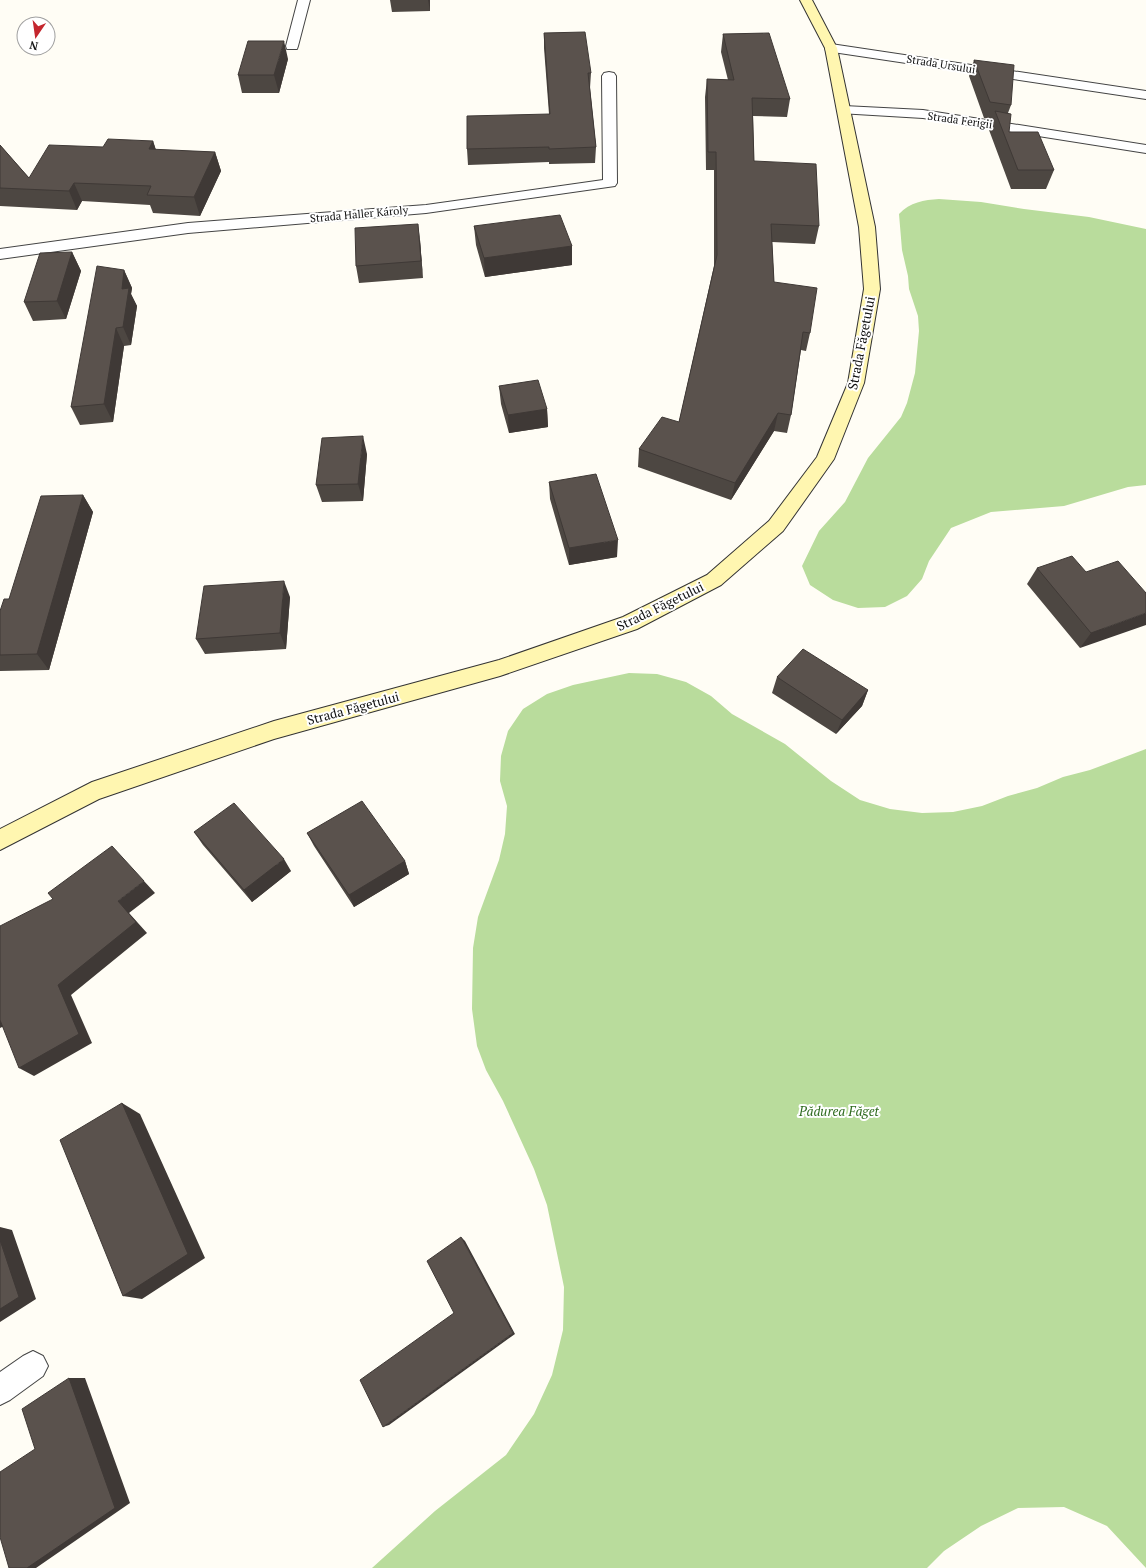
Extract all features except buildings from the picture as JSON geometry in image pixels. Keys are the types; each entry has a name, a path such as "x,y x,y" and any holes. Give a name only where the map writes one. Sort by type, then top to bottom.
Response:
{"main road":[{"name":"Strada Făgetului","path":"0,840 92,792 274,730 500,668 630,623 714,580 776,526 825,459 856,383 872,289 867,227 831,48 806,0"}],"street":[{"path":"292,46 304,0"},
{"name":"Strada Ursului","path":"831,48 1146,95"},
{"name":"Strada Haller Károly","path":"0,254 188,228 426,209 610,183 609,76"},
{"name":"Strada Ferigii","path":"844,110 923,114 1146,149"},
{"path":"0,1390 33,1366"}],"green space":[{"path":"939,199 981,202 1089,217 1146,229 1146,485 1128,487 1064,506 991,512 951,528 929,561 922,579 907,596 885,607 858,608 833,600 810,585 802,566 819,531 845,502 868,458 901,417 907,403 915,373 919,331 918,316 909,289 908,276 902,250 899,214 903,210 918,202"},
{"name":"Pădurea Făget","path":"629,673 657,674 686,682 711,696 732,714 785,744 831,781 860,800 890,809 922,813 953,812 982,806 1008,796 1037,788 1063,777 1090,770 1146,749 1146,1568 1107,1526 1064,1507 1018,1508 981,1526 944,1551 927,1568 372,1568 435,1511 506,1455 534,1414 552,1375 563,1330 564,1287 547,1205 534,1169 503,1101 486,1070 477,1046 472,1009 473,948 478,917 499,860 505,834 507,806 500,781 501,756 508,731 523,709 547,694 573,685"}]}
